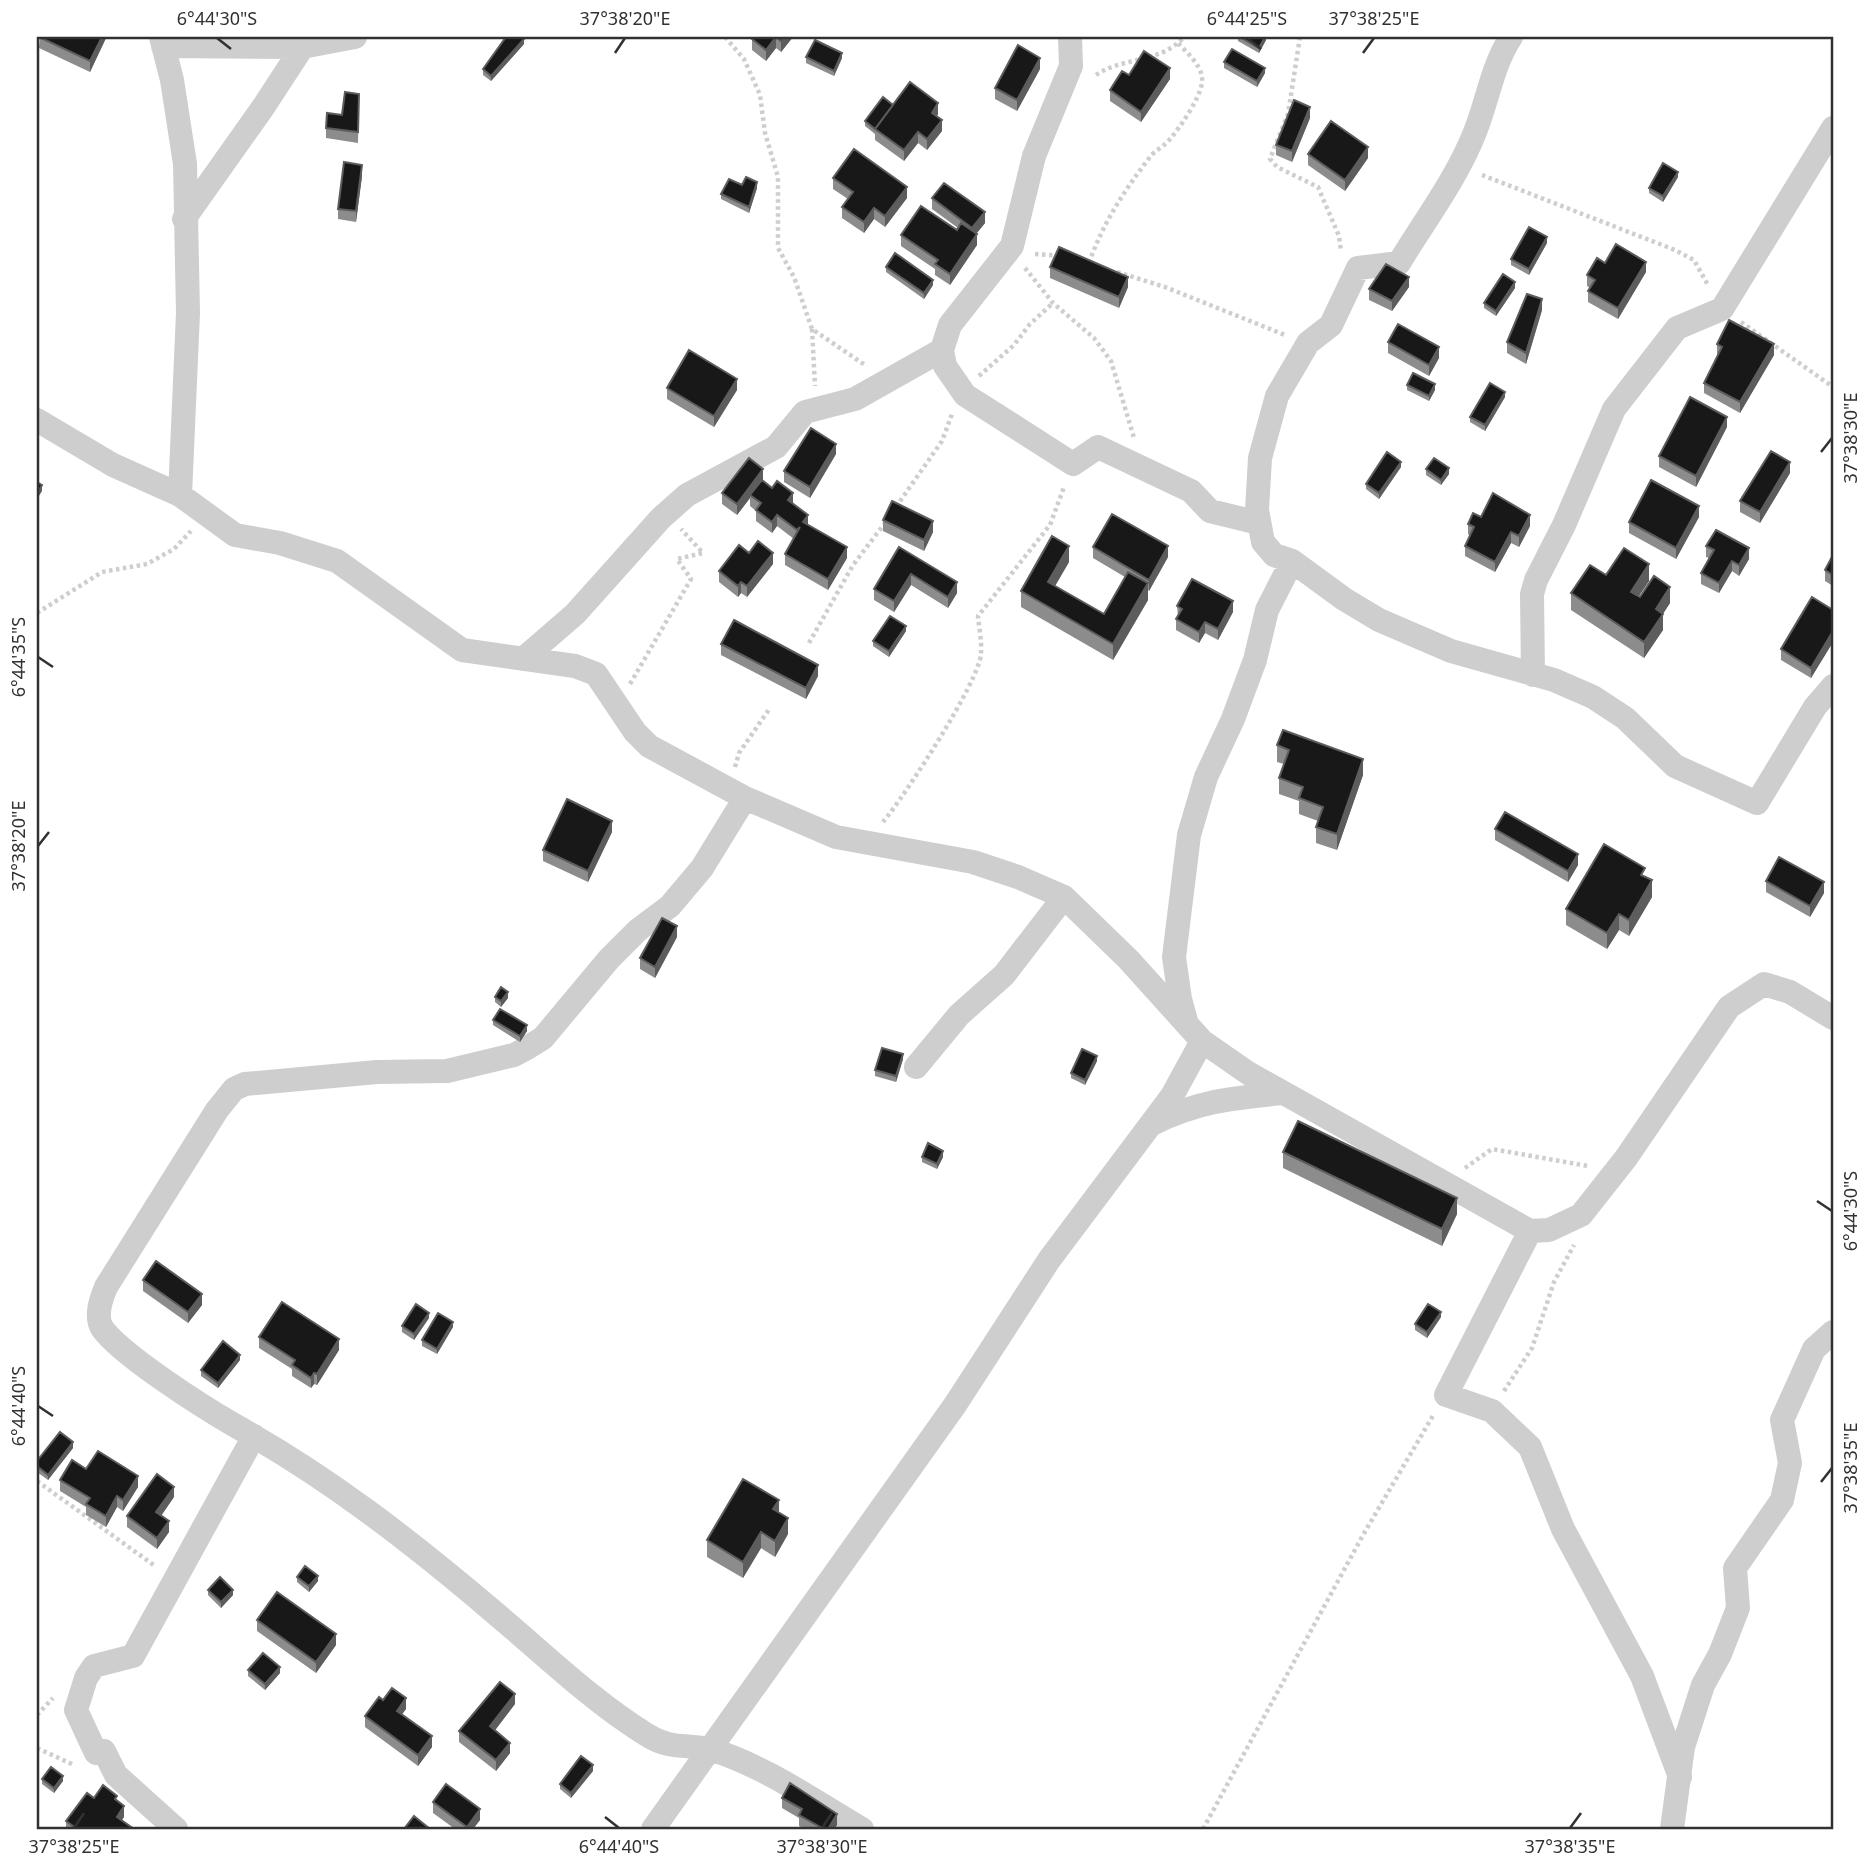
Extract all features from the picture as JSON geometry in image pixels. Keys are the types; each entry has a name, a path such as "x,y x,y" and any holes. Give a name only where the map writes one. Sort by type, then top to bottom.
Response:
{"street":[{"path":"180,495 188,313 184,219 185,164 162,41 305,42 355,37"},
{"path":"1070,37 1071,66 1034,156 1014,251 950,325 942,350 945,366 965,395 1073,464 1098,447 1191,491 1210,511 1259,523"},
{"path":"1511,37 1500,53 1475,132 1459,165 1399,263 1358,268 1331,325 1308,343 1277,396 1260,458 1259,523 1263,542 1274,555 1292,561 1344,599 1379,620 1451,651 1554,680 1593,697 1625,718 1675,766 1758,803 1815,707 1833,686"},
{"path":"184,219 264,106 305,42"},
{"path":"1533,674 1532,594 1536,580 1564,525 1599,438 1634,380 1677,328 1722,309 1833,128"},
{"path":"523,659 575,614 668,512 688,495 776,447 805,412 855,399 942,350"},
{"path":"37,420 113,465 180,495 235,535 280,543 337,561 462,650 575,666 596,674 649,746 741,795 836,837 865,845 973,862 1064,897 1128,959 1195,1033 1283,1093 1530,1231 1549,1230 1581,1215 1626,1158 1733,1003 1764,984 1790,992 1833,1018"},
{"path":"653,1829 955,1405 1049,1260 1172,1096 1195,1033 1180,999 1174,957 1189,835 1206,777 1233,719 1255,660 1267,610 1292,561"},
{"path":"741,795 702,868 670,906 638,930 603,966 543,1038 527,1048 514,1055 447,1071 377,1072 245,1084 226,1096 106,1287 99,1314 103,1329 140,1362 212,1413 254,1436 351,1499 418,1548 608,1707 649,1737 677,1748 710,1749 752,1766 862,1829"},
{"path":"916,1067 959,1014 1004,975 1064,897"},
{"path":"1149,1126 1202,1103 1283,1093"},
{"path":"1530,1231 1446,1395 1492,1411 1530,1447 1563,1529 1642,1676 1680,1777"},
{"path":"1672,1829 1683,1747 1703,1685 1738,1608 1735,1568 1782,1500 1790,1464 1782,1420 1833,1332"},
{"path":"176,1829 116,1776 104,1751 96,1753 76,1710 86,1678 94,1666 133,1656 254,1436"}],"path":[{"path":"725,37 744,59 760,94 765,132 778,177 778,252 794,277 812,329 816,392 805,412"},
{"path":"1094,76 1124,62 1164,54 1184,37"},
{"path":"1300,37 1288,114 1270,159 1278,167 1318,187 1339,236 1342,260 1350,279 1358,268"},
{"path":"1089,263 1107,218 1119,198 1152,153 1169,141 1199,89 1200,70 1178,43"},
{"path":"1459,165 1509,188 1675,250 1694,260 1722,309 1833,387"},
{"path":"1014,251 1065,257"},
{"path":"1014,251 1053,303 1094,338 1111,361 1136,444"},
{"path":"1078,259 1097,266"},
{"path":"1104,268 1165,287 1308,343"},
{"path":"894,510 942,441 953,411 982,372 1014,345 1030,324 1053,303"},
{"path":"812,329 840,350 890,380"},
{"path":"865,845 901,800 955,711 981,656 978,616 1050,525 1073,464"},
{"path":"619,706 691,579 677,559 703,553 668,512"},
{"path":"37,613 102,572 147,564 174,549 206,516"},
{"path":"809,643 853,565 888,518"},
{"path":"741,795 733,775 739,753 769,708"},
{"path":"1203,1829 1363,1535 1446,1395"},
{"path":"37,1481 130,1545 174,1582"}],"building":[{"path":"39,37 102,37 90,61"},
{"path":"506,37 524,39 491,76 483,69"},
{"path":"776,37 766,50 752,39"},
{"path":"1240,37 1265,37 1259,48"},
{"path":"815,40 842,53 834,71 806,57"},
{"path":"1018,45 1040,58 1017,100 995,88"},
{"path":"1232,49 1265,68 1257,81 1224,62"},
{"path":"1144,51 1170,68 1141,112 1110,90 1122,71 1129,75"},
{"path":"910,82 938,103 932,113 942,120 927,139 918,132 904,150 875,129"},
{"path":"345,92 359,94 358,132 326,128 327,113 342,115"},
{"path":"883,97 893,105 875,129 865,121"},
{"path":"1294,100 1310,107 1292,151 1276,145"},
{"path":"1331,121 1368,147 1345,180 1308,154"},
{"path":"854,149 907,187 885,216 874,208 864,222 842,207 853,192 833,178"},
{"path":"344,162 362,165 356,211 338,209"},
{"path":"1663,163 1678,172 1663,196 1649,188"},
{"path":"746,177 757,182 749,207 721,194 729,179 742,185"},
{"path":"944,183 985,212 972,228 932,198"},
{"path":"921,206 957,230 961,223 977,234 950,274 935,264 938,260 901,235"},
{"path":"1529,227 1547,237 1529,269 1511,259"},
{"path":"1616,244 1646,262 1618,308 1588,291 1595,280 1587,275 1597,258 1605,263"},
{"path":"1059,247 1128,277 1119,297 1050,267"},
{"path":"895,253 933,280 924,293 886,267"},
{"path":"1386,264 1409,277 1392,301 1369,289"},
{"path":"1503,274 1515,282 1496,311 1484,303"},
{"path":"1527,294 1542,299 1526,353 1507,342"},
{"path":"1729,320 1774,344 1740,402 1704,383 1722,347 1717,344"},
{"path":"1398,324 1439,347 1429,365 1388,342"},
{"path":"689,350 737,379 714,416 667,388"},
{"path":"1413,373 1435,384 1429,396 1407,385"},
{"path":"1490,383 1505,392 1485,425 1470,417"},
{"path":"1690,397 1727,417 1696,476 1659,456"},
{"path":"811,428 836,444 810,487 784,471"},
{"path":"1771,451 1790,462 1760,512 1740,501"},
{"path":"1387,452 1401,462 1379,493 1366,484"},
{"path":"749,458 763,469 737,504 722,493"},
{"path":"1434,458 1449,468 1441,480 1426,469"},
{"path":"762,480 772,488 777,481 793,493 788,500 808,515 803,522 847,547 828,579 785,554 800,527 797,530 777,515 772,522 756,510 761,503 750,495"},
{"path":"1651,480 1699,506 1676,548 1629,522"},
{"path":"1493,493 1530,515 1519,536 1511,532 1495,562 1465,546 1474,527 1468,524 1473,513 1481,517"},
{"path":"892,501 933,521 924,540 883,520"},
{"path":"1112,514 1168,546 1149,580 1093,547"},
{"path":"1716,530 1749,548 1739,565 1732,561 1719,583 1701,573 1714,550 1706,546"},
{"path":"1052,536 1069,546 1048,582 1104,614 1128,572 1148,583 1113,644 1021,591"},
{"path":"758,541 773,553 747,586 741,582 738,586 719,571 739,545 749,553"},
{"path":"899,547 957,582 948,597 911,574 894,601 874,589"},
{"path":"1624,548 1649,564 1631,592 1640,597 1654,576 1670,587 1656,609 1663,614 1644,642 1571,593 1590,565 1606,575"},
{"path":"1833,555 1833,575 1825,570"},
{"path":"1192,579 1233,601 1218,629 1205,622 1199,632 1176,619 1182,609 1177,606"},
{"path":"1812,597 1833,610 1833,631 1811,668 1781,649"},
{"path":"890,616 906,626 889,651 873,641"},
{"path":"734,620 818,665 806,688 721,644"},
{"path":"1283,730 1363,759 1337,834 1316,827 1323,807 1299,798 1303,787 1279,778 1289,750 1277,745"},
{"path":"567,799 612,821 588,871 543,850"},
{"path":"1505,812 1578,854 1568,871 1495,829"},
{"path":"1604,844 1645,868 1641,875 1652,880 1629,920 1619,914 1607,933 1566,909"},
{"path":"1779,857 1824,882 1810,906 1766,881"},
{"path":"662,918 677,926 655,967 640,958"},
{"path":"501,987 508,992 501,1001 495,997"},
{"path":"500,1009 527,1025 520,1036 493,1020"},
{"path":"882,1048 903,1054 896,1076 875,1070"},
{"path":"1082,1049 1097,1056 1085,1080 1071,1073"},
{"path":"1298,1121 1457,1198 1442,1229 1283,1152"},
{"path":"928,1143 943,1151 937,1164 922,1157"},
{"path":"156,1261 202,1294 188,1312 143,1280"},
{"path":"282,1302 339,1339 317,1374 314,1373 311,1378 292,1365 295,1360 259,1337"},
{"path":"416,1304 429,1313 414,1334 402,1326"},
{"path":"1428,1304 1441,1312 1427,1332 1415,1324"},
{"path":"438,1313 453,1322 437,1349 422,1340"},
{"path":"223,1341 240,1355 218,1383 201,1370"},
{"path":"60,1432 73,1442 48,1475 37,1466 37,1461"},
{"path":"98,1451 138,1476 123,1500 117,1496 106,1516 86,1504 90,1498 60,1480 72,1460 86,1469"},
{"path":"157,1474 174,1487 156,1512 169,1521 157,1538 127,1516"},
{"path":"743,1479 779,1500 773,1509 788,1518 775,1541 761,1532 743,1562 707,1540"},
{"path":"305,1566 318,1576 309,1586 297,1577"},
{"path":"220,1577 233,1590 221,1602 208,1590"},
{"path":"277,1592 336,1634 316,1662 257,1620"},
{"path":"263,1653 280,1667 265,1684 248,1670"},
{"path":"500,1682 515,1694 490,1726 510,1743 496,1760 459,1731"},
{"path":"392,1688 406,1698 397,1711 432,1736 418,1755 365,1716 379,1697 383,1700"},
{"path":"581,1756 593,1765 571,1793 560,1784"},
{"path":"51,1767 63,1776 54,1788 42,1779"},
{"path":"790,1783 837,1814 828,1829 799,1815 802,1809 782,1798"},
{"path":"446,1784 480,1809 467,1827 433,1802"},
{"path":"103,1785 117,1796 115,1799 124,1806 117,1817 134,1829 71,1829 73,1826 66,1821 87,1793 94,1798"},
{"path":"414,1816 430,1829 404,1829"}]}
